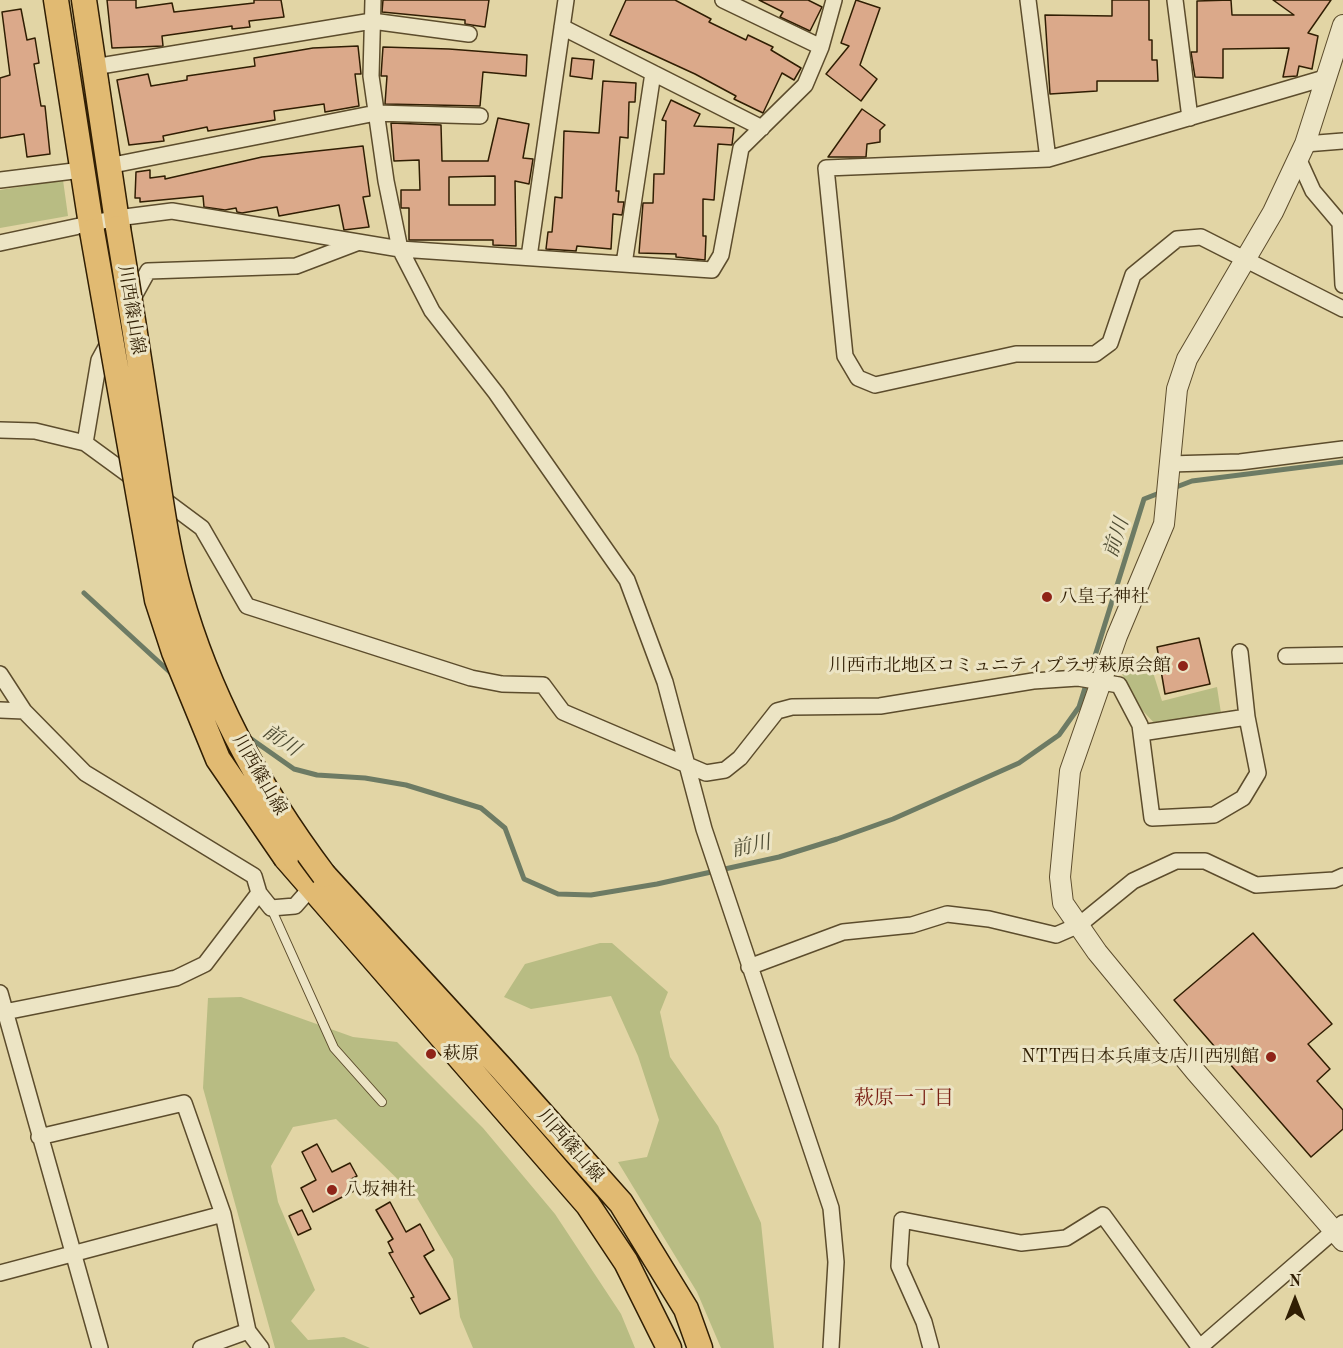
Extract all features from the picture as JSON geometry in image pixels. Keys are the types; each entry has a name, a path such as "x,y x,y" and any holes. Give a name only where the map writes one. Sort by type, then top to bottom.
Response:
{"main road":[{"name":"川西篠山線","path":"56,0 91,227 157,600 174,652 218,759 286,858 317,881 502,1069 621,1203 686,1310 700,1348"},
{"name":"川西篠山線","path":"84,0 167,535 180,594 218,698 240,746 317,881 588,1205 626,1262 669,1348"}],"street":[{"path":"373,0 371,76 386,181 400,249 432,311 496,393 627,580 665,682 704,829 831,1208 836,1262 831,1348"},
{"path":"529,257 566,0"},
{"path":"723,0 820,47"},
{"path":"0,243 118,223 172,211 400,249 712,270 721,255 741,148 805,85 820,47 834,0"},
{"path":"1028,0 1048,159"},
{"path":"1175,0 1190,118"},
{"path":"94,66 372,21 469,34"},
{"path":"931,1348 924,1322 899,1266 902,1220 1021,1243 1066,1238 1103,1215 1200,1348 1340,1231 1195,1071 1079,926 1063,903 1060,877 1070,771 1117,636 1164,524 1177,389 1187,359 1273,212 1301,151 1328,77 1343,26"},
{"path":"562,27 762,128"},
{"path":"624,264 653,73"},
{"path":"1328,77 1048,159 826,168 845,356 858,378 875,385 1016,354 1095,354 1110,343 1132,275 1177,239 1201,237 1343,309"},
{"path":"108,166 376,113 480,116"},
{"path":"1301,151 1343,141"},
{"path":"1301,151 1313,191 1340,223 1343,285"},
{"path":"0,180 82,170"},
{"path":"86,443 99,360 148,271 296,266 359,242"},
{"path":"0,430 35,431 86,443 202,528 247,606 471,678 502,684 543,686 563,712 706,773 725,770 740,758 777,711 792,707 880,706 1032,681 1078,678 1119,685 1140,725 1152,818 1214,815 1243,798 1258,773 1247,717 1240,652"},
{"path":"1169,464 1240,462 1343,449"},
{"path":"1286,656 1343,655"},
{"path":"0,674 24,711 85,773 254,876 259,893 271,908 296,906 317,881"},
{"path":"0,710 24,711"},
{"path":"1141,733 1247,717"},
{"path":"749,967 843,932 912,926 947,914 989,919 1056,935 1079,926 1133,881 1176,861 1205,861 1256,885 1323,881 1343,876"},
{"path":"3,1013 176,978 205,964 259,893"},
{"path":"0,993 3,1013 100,1348"},
{"path":"39,1137 184,1103 223,1214 248,1331 261,1348"},
{"path":"0,1273 72,1252 223,1214"},
{"path":"201,1348 248,1331"}],"lane":[{"path":"271,908 333,1048 382,1102"}],"green space":[{"path":"63,180 68,216 0,228 0,190"},
{"path":"1151,666 1162,701 1217,687 1221,713 1157,726 1142,710 1122,674"},
{"path":"600,943 612,943 668,992 660,1012 670,1057 718,1126 761,1223 774,1348 721,1348 697,1292 618,1162 647,1157 659,1120 638,1056 611,996 531,1009 504,997 525,964"},
{"path":"241,997 353,1037 397,1042 483,1128 555,1214 621,1314 635,1348 473,1348 460,1317 453,1259 417,1198 336,1119 293,1127 271,1166 278,1202 315,1290 291,1321 308,1340 344,1337 370,1348 275,1348 203,1088 208,998"}],"building":[{"path":"107,0 136,0 136,8 172,3 174,12 254,3 254,0 281,0 284,17 249,21 250,27 232,29 232,26 162,36 163,46 112,48"},
{"path":"383,0 489,0 485,27 465,24 465,20 382,12"},
{"path":"626,0 675,0 711,19 709,22 746,40 748,35 773,47 771,50 801,68 794,80 782,73 763,113 734,99 736,96 695,74 610,35"},
{"path":"759,0 808,0 822,7 810,31 780,17 783,12"},
{"path":"856,0 880,8 860,65 877,79 861,101 826,74 849,46 841,43"},
{"path":"1112,0 1149,0 1149,40 1152,40 1152,60 1157,60 1158,81 1097,81 1097,91 1050,94 1045,15 1112,16"},
{"path":"1231,0 1232,15 1294,15 1273,0 1331,0 1308,33 1318,36 1312,69 1299,66 1297,76 1283,77 1289,48 1223,49 1223,78 1195,77 1191,52 1197,52 1197,1"},
{"path":"21,9 27,40 35,38 39,63 34,64 41,106 45,106 50,154 27,157 24,134 0,138 0,78 10,75 2,12"},
{"path":"358,46 361,74 355,74 359,106 325,112 324,104 274,111 275,120 208,131 207,127 163,136 164,141 129,145 117,80 148,74 151,86 187,80 187,76 255,66 254,58 313,48"},
{"path":"383,47 527,55 526,76 483,72 480,106 385,104 387,76 381,76"},
{"path":"572,58 594,60 592,79 570,76"},
{"path":"603,81 636,83 635,102 629,102 628,138 620,137 616,191 619,191 618,202 624,202 622,215 613,214 611,249 577,246 576,251 546,249 548,232 552,232 555,197 562,198 564,131 599,133"},
{"path":"671,100 700,114 694,126 734,128 732,145 718,144 714,200 703,199 705,260 676,257 676,254 639,253 643,203 653,203 654,174 664,174 666,121 662,120"},
{"path":"862,109 885,125 880,130 880,142 867,144 866,157 828,157"},
{"path":"498,118 529,124 523,158 533,159 529,184 515,181 516,246 493,245 493,240 409,240 409,208 401,208 401,190 420,190 419,160 394,161 391,123 441,125 442,161 488,161","holes":["495,176 495,205 449,205 449,177"]},
{"path":"363,146 370,196 363,197 369,227 344,230 339,205 279,216 277,207 242,213 237,212 236,208 225,210 204,207 203,196 140,202 140,198 135,198 136,172 150,170 150,178 165,176 165,179 262,157"},
{"name":"川西市北地区コミュニティプラザ萩原会館","path":"1199,638 1210,684 1165,694 1157,647"},
{"name":"NTT西日本兵庫支店川西別館","path":"1253,933 1332,1024 1308,1044 1330,1069 1317,1081 1343,1110 1343,1129 1311,1157 1174,1000"},
{"path":"317,1144 332,1172 350,1163 357,1176 348,1181 354,1191 313,1212 301,1188 316,1180 302,1152"},
{"path":"390,1202 406,1232 420,1224 434,1250 424,1256 450,1299 420,1314 411,1298 414,1297 389,1253 393,1252 388,1242 393,1239 376,1210"},
{"path":"302,1210 311,1229 298,1235 289,1216"}],"waterway":[{"name":"前川","path":"1171,489 1192,481 1343,462"},
{"name":"前川","path":"247,736 294,769 317,775 365,778 406,785 481,808 505,828 524,879 558,894 591,895 657,884 779,857 893,819 1019,763 1059,735 1079,707 1144,499 1162,492"},
{"name":"前川","path":"84,593 173,675"}],"place":[{"name":"八皇子神社","path":"1047,597"},
{"name":"川西市北地区コミュニティプラザ萩原会館","path":"1183,666"},
{"name":"萩原","path":"431,1054"},
{"name":"NTT西日本兵庫支店川西別館","path":"1271,1057"},
{"name":"八坂神社","path":"332,1190"}],"district":[{"name":"萩原一丁目","path":"904,1099"}]}
